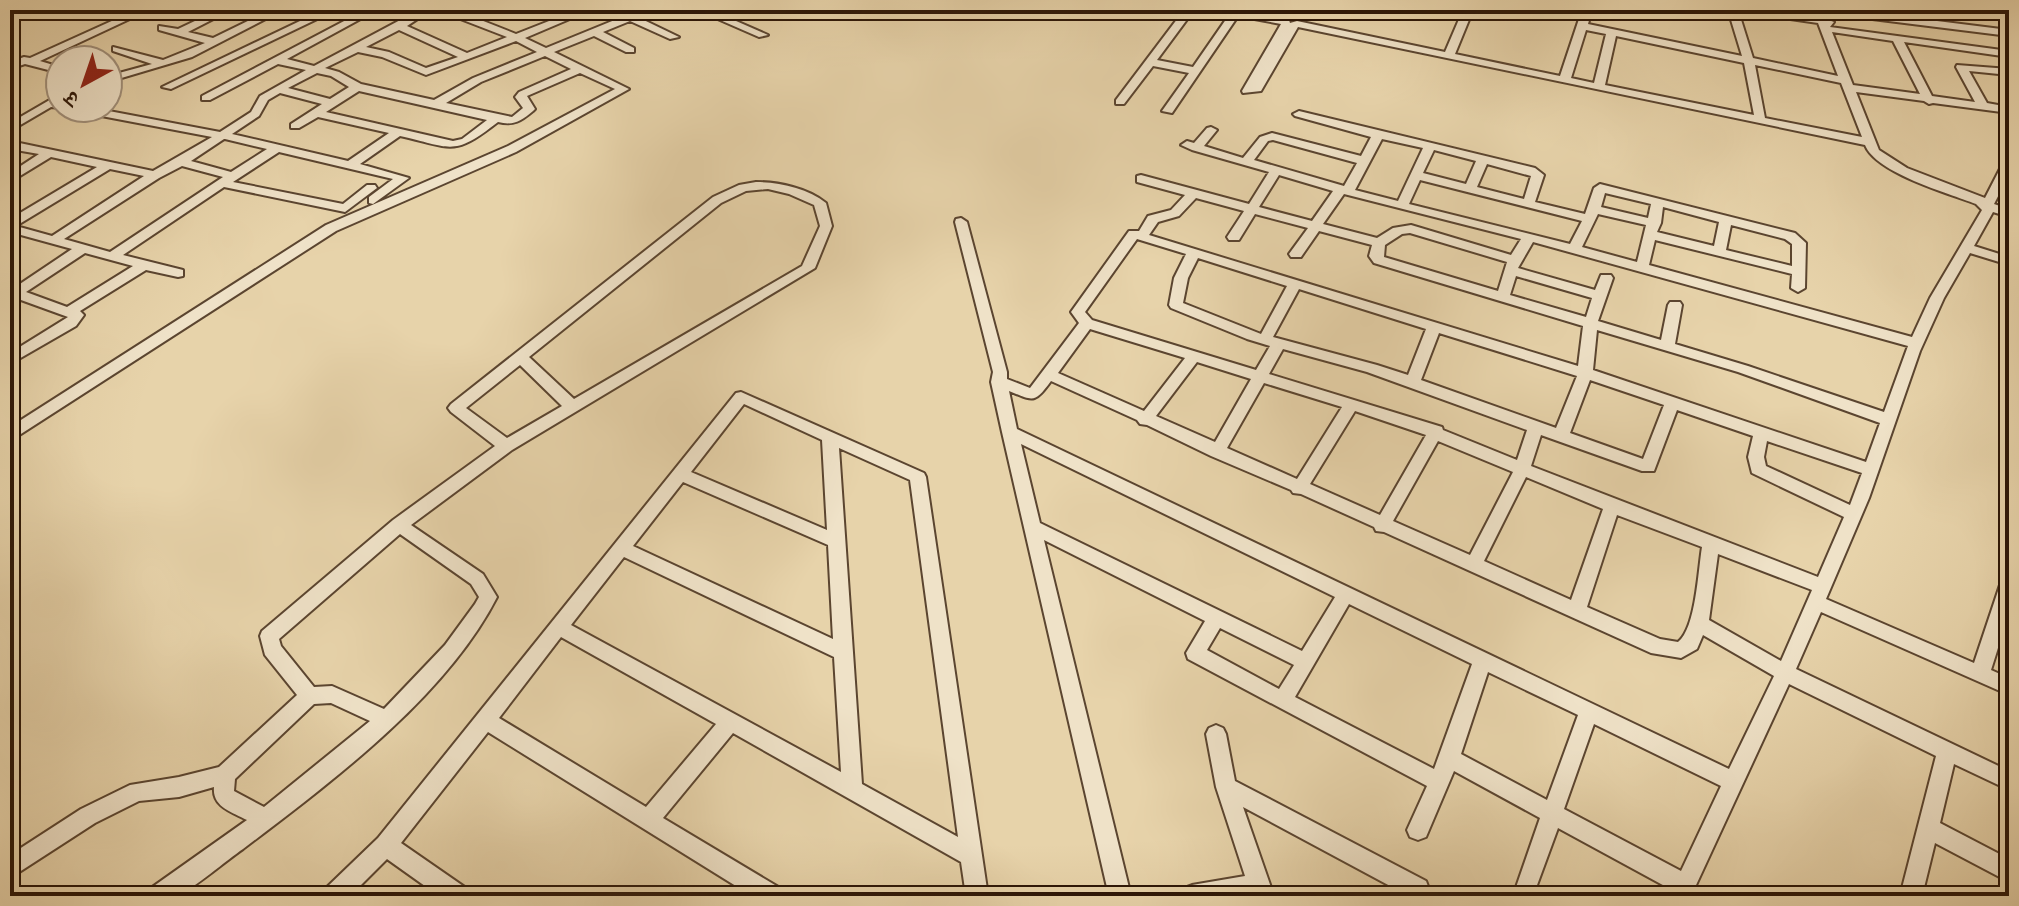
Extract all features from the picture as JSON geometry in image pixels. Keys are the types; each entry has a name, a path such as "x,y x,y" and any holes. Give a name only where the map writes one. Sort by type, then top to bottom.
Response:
{"street":[{"path":"10,66 144,10"},
{"path":"179,33 226,10"},
{"path":"124,75 184,57 278,10"},
{"path":"167,87 331,10"},
{"path":"206,98 372,10"},
{"path":"54,240 155,175 225,136 260,110 264,98 278,89 426,10"},
{"path":"10,435 331,228 512,149 624,89 516,37 442,10"},
{"path":"548,10 565,18"},
{"path":"356,45 398,58 426,72 586,10"},
{"path":"615,10 674,37"},
{"path":"702,10 763,35"},
{"path":"1120,102 1189,10"},
{"path":"1219,10 1291,21 1868,142"},
{"path":"1263,71 1291,21 1304,10"},
{"path":"1449,56 1468,10"},
{"path":"1565,78 1587,10"},
{"path":"1733,10 1749,61 1760,119"},
{"path":"1749,10 1826,17 1888,14 2009,33"},
{"path":"1952,10 1990,12 2009,17"},
{"path":"1168,111 1237,11"},
{"path":"436,104 461,87 631,17"},
{"path":"1826,17 1897,39 2009,54"},
{"path":"1826,17 1868,142 1882,158 1903,171 2009,213"},
{"path":"399,26 467,57"},
{"path":"1582,26 1929,101 2009,110"},
{"path":"163,28 215,42"},
{"path":"1974,29 1987,51"},
{"path":"594,32 630,50"},
{"path":"1599,86 1612,32"},
{"path":"325,35 337,38"},
{"path":"1897,39 1929,101"},
{"path":"124,51 163,64"},
{"path":"10,55 44,66"},
{"path":"184,57 254,72"},
{"path":"277,60 335,74 357,87 515,120 529,109 521,97 523,94 580,69"},
{"path":"1150,62 1195,71"},
{"path":"1983,107 1960,69 1965,66 2005,72 2009,86"},
{"path":"1849,85 1882,158"},
{"path":"295,126 357,87"},
{"path":"278,89 331,103"},
{"path":"10,128 44,109"},
{"path":"316,113 453,145 466,141 496,118"},
{"path":"1299,114 1537,173 1528,204"},
{"path":"124,117 279,147 400,175 404,180 366,204 345,208 227,179 181,162"},
{"path":"1311,146 1326,121"},
{"path":"1211,130 1192,146 1402,206 1529,237 1916,343"},
{"path":"350,165 397,133"},
{"path":"1296,254 1365,161 1378,135"},
{"path":"1247,161 1268,136 1365,161"},
{"path":"10,145 155,175"},
{"path":"1402,206 1430,146"},
{"path":"114,255 279,147"},
{"path":"10,178 49,153"},
{"path":"1470,189 1483,159"},
{"path":"1449,758 1553,813 1683,890 1785,673 1854,514 1916,343 1989,209 1987,206 2004,184 2009,163"},
{"path":"10,226 108,165"},
{"path":"1234,237 1277,169"},
{"path":"1416,175 1528,204 1592,214 1653,229 1719,252 1796,271"},
{"path":"1141,179 1379,243"},
{"path":"309,696 272,649 269,636 399,525 506,446 808,268 826,226 820,203 804,194 750,183 735,188 456,408 506,446"},
{"path":"345,208 371,188"},
{"path":"1574,249 1592,214 1600,188 1726,218 1796,240 1798,288"},
{"path":"1142,236 1153,219 1175,213 1193,194"},
{"path":"1642,268 1658,202"},
{"path":"1719,252 1726,218"},
{"path":"961,222 1000,372 999,382 1010,432 1120,896"},
{"path":"10,226 178,273"},
{"path":"1598,295 1411,229 1392,233 1379,243 1376,256 1379,260 1743,369 1889,420"},
{"path":"10,243 27,233"},
{"path":"1871,470 1585,373 1134,234 1078,312 1087,323 1264,375 1436,431 1711,545 2009,687"},
{"path":"1503,296 1513,265 1529,237"},
{"path":"12,292 83,248"},
{"path":"1966,248 2009,261"},
{"path":"1194,252 1181,278 1176,305 1272,341 1412,383 1648,467 1672,403"},
{"path":"72,310 144,265"},
{"path":"1561,436 1585,373 1591,322 1606,278"},
{"path":"1217,452 1264,375 1272,341 1295,283"},
{"path":"10,359 71,323 77,315 72,310 12,292"},
{"path":"1667,347 1675,305"},
{"path":"999,382 1033,395 1087,323"},
{"path":"1412,383 1435,325"},
{"path":"1145,420 1195,355"},
{"path":"520,357 573,407"},
{"path":"1050,375 1576,612 1670,649 1681,650 1690,643 1699,624 1711,545"},
{"path":"334,896 386,845 741,397 918,477 977,896"},
{"path":"1299,489 1351,404"},
{"path":"1473,566 1523,467 1536,427"},
{"path":"1382,526 1436,431"},
{"path":"1010,432 1733,781"},
{"path":"1761,433 1756,457 1758,469 1854,514"},
{"path":"830,437 852,790"},
{"path":"680,474 836,541"},
{"path":"1576,612 1612,506"},
{"path":"159,896 266,819 386,719 472,629 488,597 477,579 399,525"},
{"path":"1033,527 1304,661"},
{"path":"621,548 843,652"},
{"path":"1980,674 2009,585"},
{"path":"1283,700 1346,594"},
{"path":"1217,618 1195,653 1439,782"},
{"path":"1699,624 1785,673 2009,781"},
{"path":"559,627 972,856"},
{"path":"1418,830 1449,758 1483,660"},
{"path":"10,867 88,816 137,792 179,787 225,775 309,696 332,694 386,719"},
{"path":"1523,894 1589,711"},
{"path":"485,720 772,896"},
{"path":"648,820 730,722"},
{"path":"1192,896 1261,890 1226,787 1216,734"},
{"path":"1911,896 1947,751"},
{"path":"225,775 223,796 266,819"},
{"path":"1226,787 1418,889 1415,896"},
{"path":"1928,828 2009,871"},
{"path":"386,845 458,896"}]}
